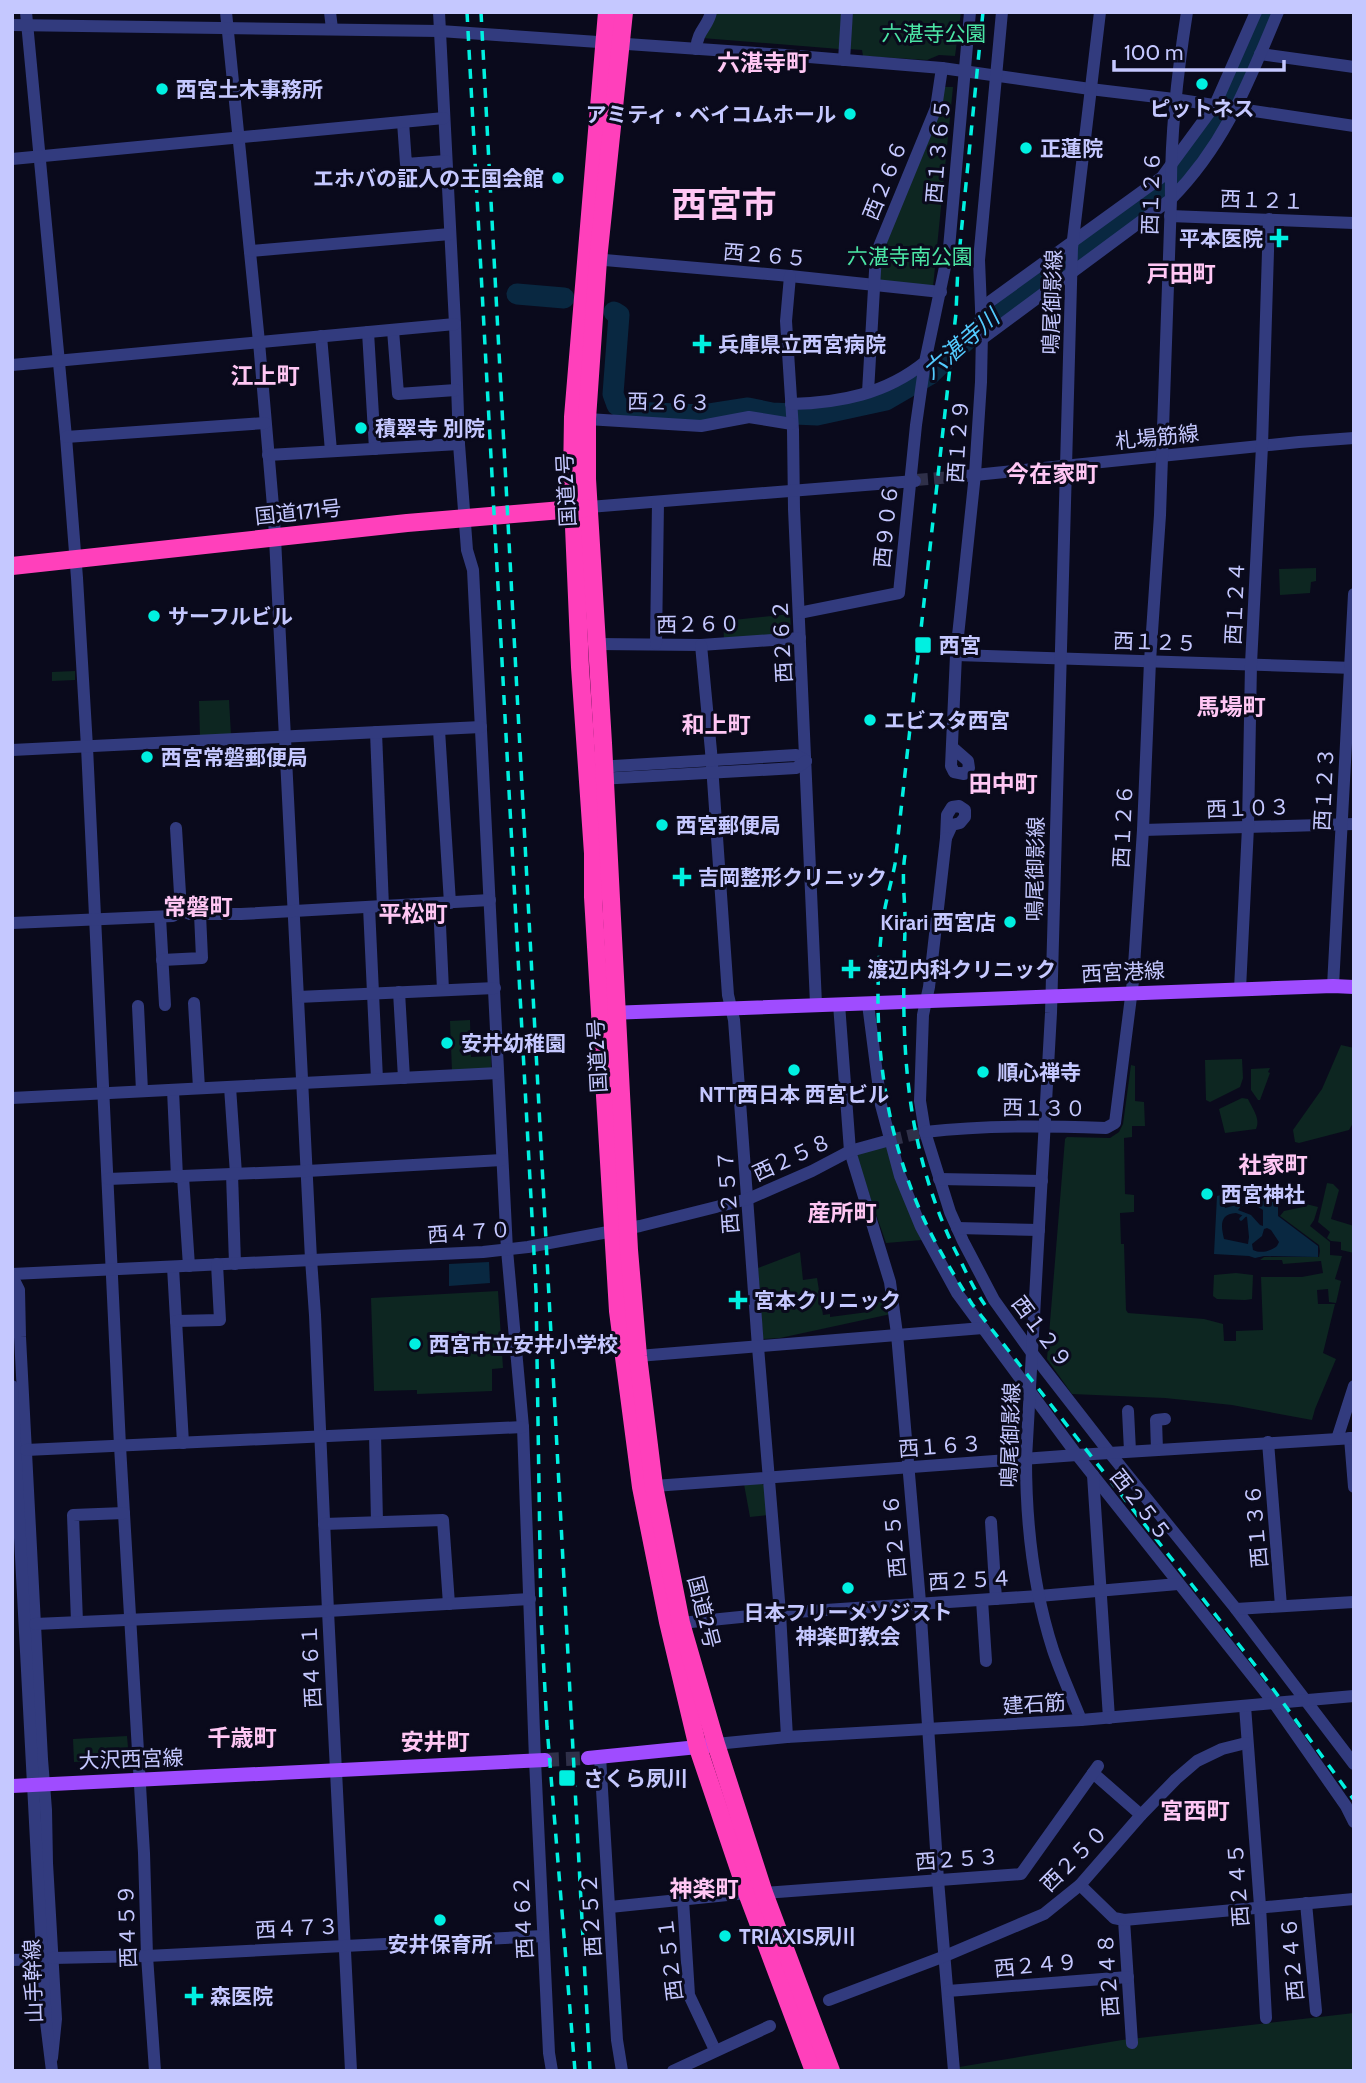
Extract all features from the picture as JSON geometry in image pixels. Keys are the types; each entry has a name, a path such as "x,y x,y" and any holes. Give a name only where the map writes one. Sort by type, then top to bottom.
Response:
{"highway":[{"name":"国道2号","path":"607,12 613,43"},
{"name":"国道2号","path":"596,773 597,644 573,417 613,43 624,12"},
{"name":"国道2号","path":"592,259 581,508 621,1229 654,1486 707,1746"},
{"name":"国道171号","path":"12,566 581,508"},
{"name":"国道2号","path":"621,1229 618,1311 637,1463 668,1622 814,2071"},
{"name":"国道2号","path":"755,1893 831,2071"}],"main road":[{"name":"西宮港線","path":"609,1013 1354,987"},
{"path":"594,1757 707,1746"},
{"name":"大沢西宮線","path":"12,1786 540,1760"}],"street":[{"name":"西４６１","path":"226,12 259,342 275,538 351,2071"},
{"path":"330,12 331,29"},
{"name":"西４６２","path":"439,12 456,324 459,444 467,550 473,570 507,1250 523,1427 540,1760 543,1936 552,2071"},
{"path":"696,49 697,35 711,12"},
{"path":"844,61 847,12"},
{"name":"西１３６５","path":"924,365 948,248 970,12"},
{"name":"西１２９","path":"952,747 970,475 981,382 979,260 1002,12"},
{"name":"鳴尾御影線","path":"1081,1720 1054,1650 1039,1596 1030,1550 1026,1460 1052,996 1073,246 1100,12"},
{"name":"西１２６","path":"1131,993 1143,830 1150,661 1160,515 1174,99 1187,12"},
{"path":"981,312 1073,246 1170,171 1217,106 1256,12"},
{"path":"982,336 1190,180 1235,108 1278,12"},
{"path":"12,25 27,18 228,27 440,31 696,49 942,68 1354,126"},
{"name":"西４５９","path":"27,18 66,437 87,747 120,1446 155,2071"},
{"path":"1260,54 1354,67"},
{"name":"西２６６","path":"868,393 876,254 936,108 942,68"},
{"path":"12,159 444,118"},
{"path":"403,122 406,164 446,161"},
{"name":"西１２１","path":"1170,215 1354,223"},
{"name":"西１２４","path":"1240,989 1269,219"},
{"path":"250,251 450,234"},
{"name":"西２６５","path":"592,259 941,292"},
{"name":"西２６２","path":"790,276 786,321 816,1004"},
{"path":"12,365 456,324"},
{"path":"393,330 398,394 456,390"},
{"path":"368,332 376,449"},
{"path":"321,336 331,451"},
{"name":"西２６３","path":"587,419 701,426 748,416 791,414 819,403 846,400 868,393 897,381 924,365"},
{"name":"西９０６","path":"799,613 899,593 924,365"},
{"path":"66,437 265,422"},
{"name":"札場筋線","path":"970,475 1354,438"},
{"path":"268,455 459,444"},
{"path":"581,508 913,481"},
{"path":"656,644 658,502"},
{"name":"西１２３","path":"1333,986 1347,824 1354,594"},
{"name":"西２６０","path":"597,644 701,645 800,638"},
{"name":"西２５７","path":"701,645 728,995 732,1007 748,1199 787,1737"},
{"name":"西１２５","path":"956,655 1352,668"},
{"path":"12,750 481,727"},
{"path":"439,730 445,903 443,990"},
{"path":"376,732 383,907"},
{"path":"596,773 712,766 796,768 806,761"},
{"name":"西１０３","path":"1143,830 1347,824"},
{"path":"176,828 181,910"},
{"name":"西１２９","path":"946,838 929,987 923,1016 920,1101 925,1132 957,1228 994,1300 1032,1353 1236,1609 1354,1764"},
{"path":"181,910 190,914 294,911 490,900"},
{"path":"369,907 377,1079"},
{"path":"12,923 160,917 173,916 181,910"},
{"path":"162,960 202,958 200,914"},
{"path":"160,917 165,1004"},
{"path":"298,998 495,988"},
{"path":"399,992 404,1078"},
{"name":"西１３０","path":"925,1132 967,1127 1106,1128 1115,1124 1131,993"},
{"path":"194,1003 199,1088"},
{"name":"西２５６","path":"839,1004 850,1151 890,1282 897,1334 920,1602 938,1880 954,2071"},
{"name":"西２５５","path":"868,1004 881,1105 900,1176 921,1227 957,1293 1077,1455 1274,1703 1346,1806 1354,1822"},
{"path":"138,1006 142,1091"},
{"path":"12,1098 498,1073"},
{"path":"230,1087 236,1264"},
{"path":"173,1090 189,1266"},
{"name":"西２５８","path":"621,1229 748,1199 850,1151 890,1140"},
{"path":"108,1179 502,1160"},
{"path":"939,1179 1042,1181"},
{"path":"957,1228 1039,1230"},
{"name":"西４７０","path":"12,1275 507,1250 621,1229"},
{"path":"176,1321 220,1320 217,1264"},
{"path":"173,1267 183,1443"},
{"name":"山手幹線","path":"12,1275 19,1290 18,1450 23,1624 38,1783 47,1959 56,2019 52,2064"},
{"path":"638,1356 983,1328"},
{"name":"山手幹線","path":"12,1386 18,1450"},
{"path":"1337,1439 1354,1386"},
{"path":"1128,1411 1130,1451"},
{"path":"1157,1450 1156,1420 1165,1419"},
{"path":"18,1450 523,1427"},
{"path":"375,1434 377,1522"},
{"path":"1352,1438 1354,1487"},
{"name":"西１６３","path":"654,1486 1109,1452 1352,1438"},
{"name":"西１３６","path":"1269,1442 1282,1606"},
{"path":"1093,1475 1109,1718"},
{"path":"77,1622 73,1515 124,1513"},
{"path":"324,1524 443,1520 449,1604"},
{"path":"986,1661 991,1522"},
{"name":"西２５４","path":"681,1623 920,1602 1039,1596 1178,1584"},
{"path":"23,1624 530,1599"},
{"path":"1236,1609 1354,1602"},
{"name":"建石筋","path":"707,1746 787,1737 1109,1718 1354,1696"},
{"name":"西２４５","path":"1245,1706 1266,2018"},
{"name":"西２５０","path":"829,2000 1044,1914 1080,1885 1141,1815 1197,1761 1223,1749 1246,1743"},
{"name":"西２５２","path":"594,1757 610,1907 621,2071"},
{"name":"西２５３","path":"610,1907 755,1893 1021,1874 1095,1770 1141,1815"},
{"name":"西２４８","path":"1080,1885 1114,1918 1124,1920 1132,2043"},
{"path":"1124,1920 1354,1899"},
{"name":"西２５１","path":"683,1900 689,1995 715,2050"},
{"name":"西２４６","path":"1306,1903 1316,2011"},
{"name":"西４７３","path":"12,1960 543,1936"},
{"name":"西２４９","path":"947,1991 1128,1977"},
{"path":"673,2071 770,2026"}],"green space":[{"name":"六湛寺公園","path":"715,12 843,12 839,49 702,38"},
{"name":"六湛寺公園","path":"853,12 961,12 955,56 939,55 927,60 863,56 862,50 849,49"},
{"name":"六湛寺南公園","path":"944,87 953,87 933,287 882,282 878,278 879,259"},
{"path":"1316,568 1316,581 1311,582 1310,593 1280,595 1279,569"},
{"path":"790,614 791,630 786,634 724,639 723,621"},
{"path":"75,671 75,680 52,681 52,672"},
{"path":"229,700 231,735 200,737 199,701"},
{"path":"470,1020 471,1057 491,1056 491,1068 452,1071 450,1021"},
{"path":"1341,1045 1354,1048 1354,1121 1349,1130 1295,1142 1293,1130 1322,1089"},
{"path":"1242,1059 1243,1078 1240,1087 1210,1102 1206,1100 1205,1060"},
{"path":"1131,1065 1135,1066 1135,1101 1144,1102 1145,1126 1132,1126 1132,1137 1124,1138 1125,1194 1134,1195 1134,1212 1120,1213 1126,1310 1128,1313 1204,1319 1223,1324 1224,1341 1236,1341 1236,1331 1263,1330 1261,1277 1302,1277 1323,1273 1321,1261 1283,1264 1282,1260 1260,1260 1264,1257 1319,1257 1319,1245 1280,1216 1284,1211 1306,1204 1318,1207 1310,1226 1330,1242 1330,1255 1342,1256 1335,1279 1341,1281 1336,1303 1329,1302 1328,1289 1317,1290 1318,1304 1335,1304 1323,1353 1336,1359 1312,1420 1232,1405 1165,1398 1072,1394 1047,1359 1065,1139 1110,1138 1119,1132 1123,1124"},
{"path":"1270,1068 1258,1100 1251,1090 1251,1069"},
{"path":"1242,1098 1248,1099 1255,1114 1256,1129 1225,1133 1219,1109"},
{"path":"886,1146 922,1240 886,1243 857,1159 858,1154"},
{"path":"1327,1183 1333,1184 1339,1190 1331,1219 1354,1226 1354,1253 1341,1250 1341,1242 1327,1238 1330,1232 1318,1222"},
{"path":"800,1252 803,1280 817,1278 823,1315 830,1314 830,1317 868,1312 867,1303 888,1298 891,1314 780,1338 763,1339 758,1268"},
{"path":"1214,1275 1253,1275 1252,1299 1217,1299 1213,1296"},
{"path":"498,1291 503,1368 492,1369 492,1391 417,1394 417,1390 374,1391 371,1298"},
{"path":"761,1483 765,1486 768,1515 750,1517 744,1484"},
{"path":"127,1736 129,1759 74,1762 73,1739"},
{"path":"1354,2013 1354,2071 935,2071 1122,2040"}],"water":[{"path":"1278,1194 1278,1216 1318,1246 1318,1257 1255,1258 1214,1254 1217,1196 1221,1195 1225,1208","holes":["1255,1205 1263,1210 1263,1226 1251,1215 1238,1210 1241,1206","1230,1214 1247,1217 1248,1244 1224,1239 1222,1222","1264,1229 1271,1230 1279,1242 1277,1246 1266,1251 1253,1250 1252,1244 1262,1236"]},
{"path":"489,1262 490,1283 449,1286 449,1264"}],"waterway":[{"name":"六湛寺川","path":"614,312 619,315 613,394 617,405 629,412 703,415 748,408 772,413 817,415 886,400 929,375 996,312 1161,193 1180,173 1211,131 1236,86 1269,12"},
{"path":"517,294 564,298"},
{"path":"1241,1219 1245,1215"}],"tunnel":[{"path":"916,480 965,476"},
{"path":"890,1140 925,1132"},
{"path":"545,1760 588,1758"}],"railway":[{"path":"467,12 536,1291 541,1617 547,1727 575,2071"},
{"path":"481,12 590,2071"},
{"path":"983,12 958,265 956,313 895,864 882,927 879,1037 889,1110 897,1146 922,1215 972,1304 1265,1678 1354,1800"},
{"path":"905,855 904,1013 909,1092 915,1131 937,1209 954,1248 985,1305"}],"place":[{"name":"ピットネス","path":"1202,84"},
{"name":"西宮土木事務所","path":"162,89"},
{"name":"アミティ・ベイコムホール","path":"850,114"},
{"name":"正蓮院","path":"1026,148"},
{"name":"エホバの証人の王国会館","path":"558,178"},
{"name":"平本医院","path":"1279,238"},
{"name":"兵庫県立西宮病院","path":"702,344"},
{"name":"積翠寺 別院","path":"361,428"},
{"name":"サーフルビル","path":"154,616"},
{"name":"西宮","path":"923,645"},
{"name":"エビスタ西宮","path":"870,720"},
{"name":"西宮常磐郵便局","path":"147,757"},
{"name":"西宮郵便局","path":"662,825"},
{"name":"吉岡整形クリニック","path":"682,877"},
{"name":"Kirari 西宮店","path":"1010,922"},
{"name":"渡辺内科クリニック","path":"851,969"},
{"name":"安井幼稚園","path":"447,1043"},
{"name":"NTT西日本 西宮ビル","path":"794,1070"},
{"name":"順心禅寺","path":"983,1072"},
{"name":"西宮神社","path":"1207,1194"},
{"name":"宮本クリニック","path":"738,1300"},
{"name":"西宮市立安井小学校","path":"415,1344"},
{"name":"日本フリーメソジスト 神楽町教会","path":"848,1588"},
{"name":"さくら夙川","path":"567,1778"},
{"name":"安井保育所","path":"440,1920"},
{"name":"TRIAXIS夙川","path":"725,1936"},
{"name":"森医院","path":"194,1996"}],"district":[{"name":"六湛寺町","path":"763,63"},
{"name":"西宮市","path":"724,204"},
{"name":"戸田町","path":"1181,274"},
{"name":"江上町","path":"265,376"},
{"name":"今在家町","path":"1052,474"},
{"name":"馬場町","path":"1231,707"},
{"name":"和上町","path":"716,725"},
{"name":"田中町","path":"1003,784"},
{"name":"常磐町","path":"198,907"},
{"name":"平松町","path":"413,914"},
{"name":"社家町","path":"1273,1165"},
{"name":"産所町","path":"842,1213"},
{"name":"千歳町","path":"242,1738"},
{"name":"安井町","path":"435,1742"},
{"name":"宮西町","path":"1195,1811"},
{"name":"神楽町","path":"704,1889"}]}
